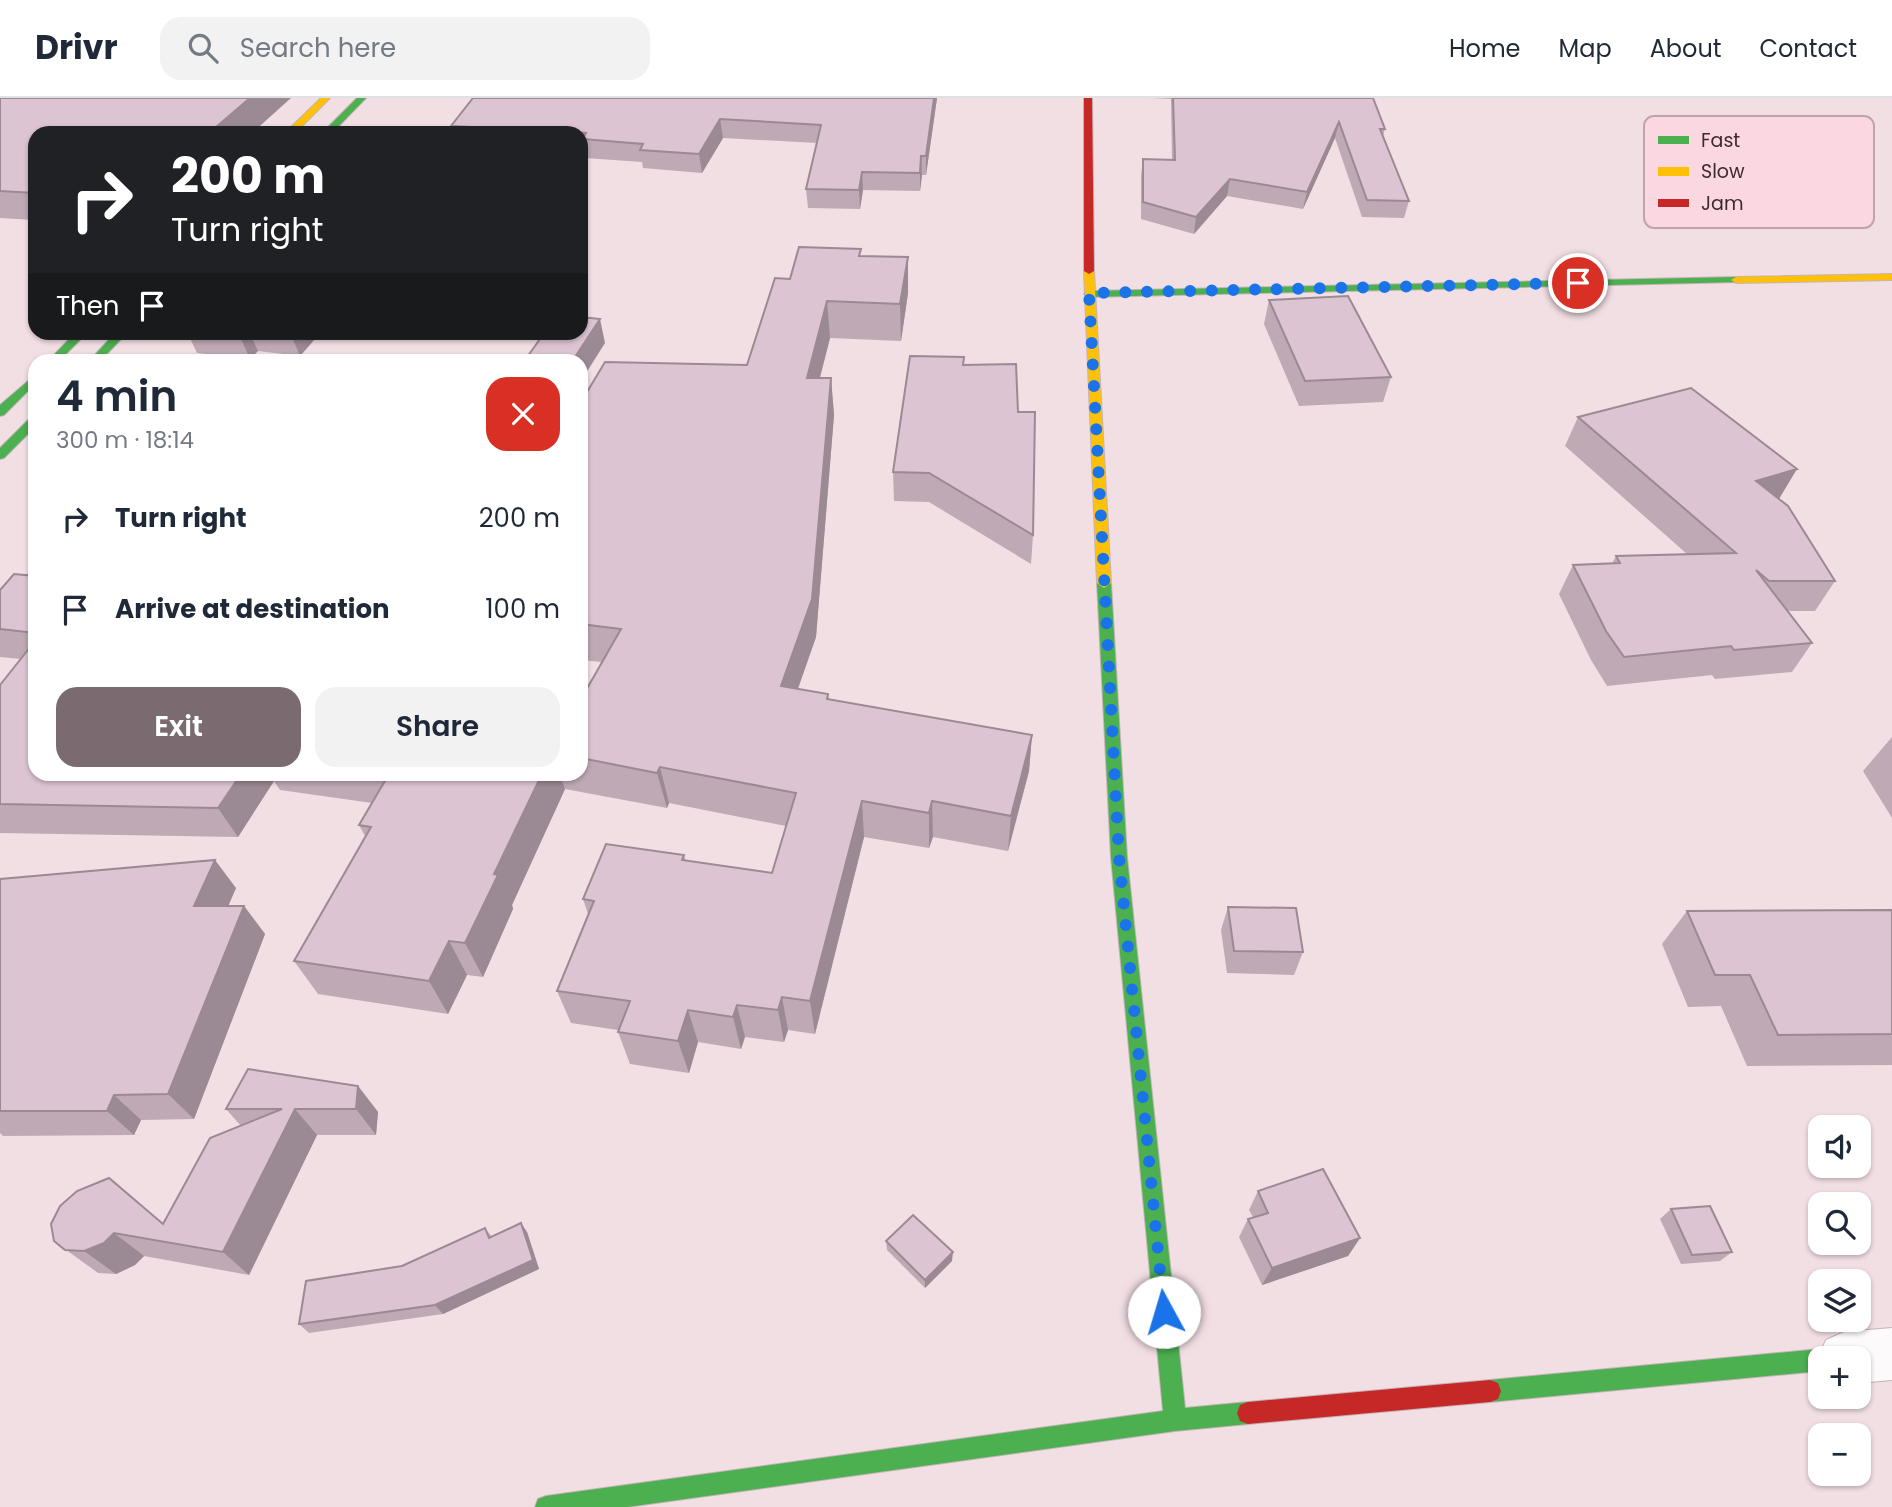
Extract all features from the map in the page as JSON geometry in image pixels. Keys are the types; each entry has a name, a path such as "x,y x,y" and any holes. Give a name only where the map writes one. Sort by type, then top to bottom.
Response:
{"street":[{"path":"297,126 326,98"},
{"path":"334,126 362,98"},
{"path":"1088,98 1089,293 1119,857 1175,1420"},
{"path":"1089,293 1892,277"},
{"path":"60,354 75,340"},
{"path":"101,354 115,340"},
{"path":"0,412 28,385"},
{"path":"0,455 28,427"},
{"path":"1871,1356 1892,1354"},
{"path":"546,1507 1175,1420 1808,1361"}],"building":[{"path":"0,98 250,98 217,126 28,126 28,193 0,191"},
{"path":"473,98 934,98 926,156 921,156 920,173 862,172 859,190 806,189 821,125 720,119 699,154 640,150 643,144 588,139 588,126 451,126"},
{"path":"1173,98 1373,98 1385,129 1380,129 1409,201 1367,200 1339,122 1307,192 1230,179 1196,217 1143,202 1143,159 1175,160"},
{"path":"799,247 861,249 859,256 908,257 900,304 827,301 807,378 831,378 812,599 781,686 828,694 827,699 1032,735 1011,816 932,801 929,813 862,801 810,1001 782,997 778,1010 737,1005 733,1017 688,1010 678,1041 618,1032 630,1001 557,991 594,901 583,899 606,844 684,855 682,860 772,873 796,793 660,767 657,773 588,759 588,687 621,629 588,625 588,390 605,362 747,365 775,278 790,279"},
{"path":"1348,296 1391,377 1305,381 1269,300"},
{"path":"588,318 600,319 588,337"},
{"path":"539,340 586,340 577,354 529,354"},
{"path":"910,356 964,357 963,365 1016,364 1018,412 1035,412 1033,535 929,473 893,472"},
{"path":"1691,388 1797,469 1756,481 1788,506 1835,581 1769,581 1756,570 1812,643 1734,650 1731,646 1624,657 1606,631 1573,565 1620,563 1616,556 1736,553 1578,417"},
{"path":"14,574 28,575 28,632 0,629 0,590"},
{"path":"28,650 28,781 236,781 218,808 0,804 0,685"},
{"path":"385,781 539,781 494,874 498,875 465,943 449,941 429,981 294,961 371,827 359,825"},
{"path":"215,860 194,906 244,906 168,1094 114,1095 107,1111 0,1111 0,879"},
{"path":"1228,907 1296,908 1303,952 1234,951"},
{"path":"1892,910 1892,1034 1778,1035 1750,975 1715,975 1687,911"},
{"path":"248,1069 358,1086 356,1109 295,1109 223,1252 114,1233 104,1243 84,1251 65,1250 54,1241 51,1224 60,1206 77,1191 109,1178 163,1224 210,1138 282,1109 226,1109"},
{"path":"1323,1169 1360,1238 1272,1268 1248,1219 1268,1213 1258,1191"},
{"path":"1710,1206 1732,1252 1692,1255 1671,1209"},
{"path":"913,1215 953,1252 925,1280 886,1241"},
{"path":"521,1223 533,1260 435,1305 299,1324 306,1281 402,1266 485,1228 489,1238"}],"traffic: fast":[{"path":"334,126 362,98"},
{"path":"1089,294 1736,280"},
{"path":"60,354 75,340"},
{"path":"101,354 115,340"},
{"path":"0,412 28,385"},
{"path":"0,455 28,427"},
{"path":"1104,583 1119,857 1175,1420"},
{"path":"1490,1391 1808,1361"},
{"path":"546,1507 1175,1420 1248,1413"}],"traffic: slow":[{"path":"297,126 326,98"},
{"path":"1089,271 1104,583"},
{"path":"1736,280 1892,277"}],"traffic: jam":[{"path":"1088,98 1089,271"},
{"path":"1248,1413 1490,1391"}],"route":[{"path":"1164,1312 1119,857 1089,293 1578,283"}]}
